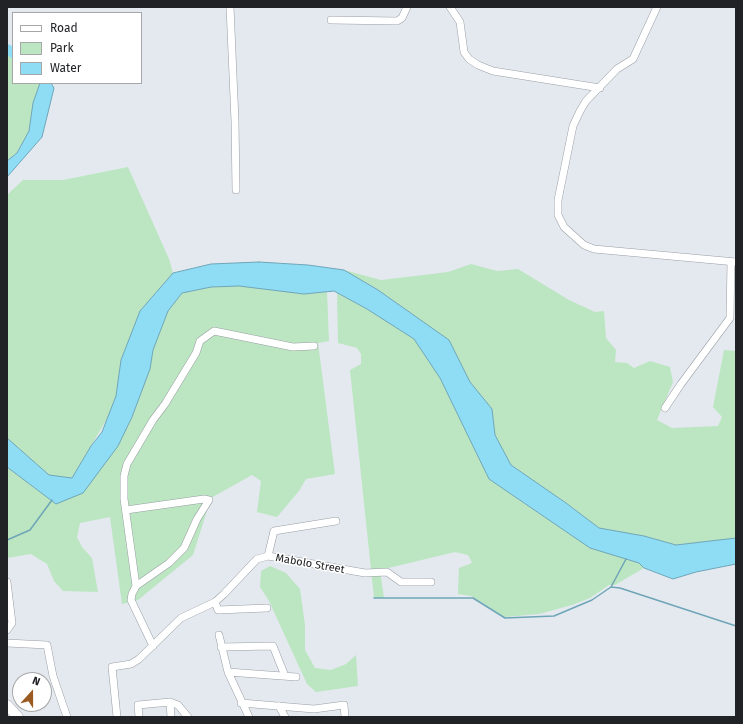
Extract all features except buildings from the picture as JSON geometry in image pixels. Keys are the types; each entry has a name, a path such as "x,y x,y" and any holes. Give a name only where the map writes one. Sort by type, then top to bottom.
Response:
{"highway":[{"path":"7,705 18,717"}],"street":[{"path":"230,7 235,121 236,190"},
{"path":"331,20 397,21 402,18 407,7"},
{"path":"450,7 460,22 464,52 469,59 478,65 493,71 600,88"},
{"path":"657,7 633,59 618,69 586,101 573,126 558,200 558,215 564,227 584,245 594,249 734,262 730,318 665,408"},
{"path":"153,646 131,600 136,586 124,499 124,476 127,464 196,353 200,341 214,331 294,347 314,346"},
{"path":"126,510 204,499 209,500 197,519 184,548 179,555 136,586"},
{"path":"268,556 274,531 336,521"},
{"name":"Mabolo Street","path":"117,717 112,667 131,664 139,659 181,618 214,602 252,563 268,556 358,572 387,572 401,582 431,582"},
{"path":"7,582 12,623 7,630"},
{"path":"214,602 218,610 267,608"},
{"path":"218,635 228,672 241,703 249,717"},
{"path":"7,643 47,645 53,676 67,717"},
{"path":"221,647 273,646 285,676"},
{"path":"228,672 296,677"},
{"path":"170,702 171,717"},
{"path":"139,717 138,705 170,702 178,705 188,717"},
{"path":"241,703 314,709 344,705 345,717"},
{"path":"279,706 286,717"},
{"path":"314,709 315,717"}],"green space":[{"path":"7,48 12,52 12,84 40,84 33,103 29,131 17,153 7,161"},
{"path":"128,167 169,259 173,273 140,311 121,360 116,396 108,417 72,478 49,475 7,438 7,195 23,180 63,180"},
{"path":"471,264 497,271 518,269 569,300 595,312 604,311 606,338 616,350 615,362 627,363 634,368 650,361 670,367 673,382 657,420 672,428 718,426 722,417 713,407 724,350 736,351 736,538 676,545 644,536 599,528 511,465 495,435 492,409 470,382 449,340 378,290 344,270 381,280 448,272"},
{"path":"239,286 304,294 327,292 329,341 318,343 335,474 306,479 299,491 277,517 257,512 261,481 252,475 211,498 193,555 138,600 122,604 110,517 80,523 77,537 82,547 92,558 98,592 63,591 54,581 47,564 31,554 7,558 7,467 56,504 102,466 118,446 132,417 150,369 153,350 168,311 182,293 211,287"},
{"path":"337,293 367,309 414,339 440,378 489,479 590,548 640,563 644,568 615,585 609,585 590,598 572,605 539,614 505,617 471,596 458,594 459,568 472,563 468,555 455,552 380,570 384,598 374,598 350,370 361,364 361,354 357,348 338,343"},
{"path":"270,566 286,573 300,589 305,625 305,650 315,668 331,670 346,664 356,655 358,686 316,692 307,684 269,601 260,587 261,571"}],"water":[{"path":"40,84 52,84 54,88 42,137 7,177 7,161 17,153 29,131 33,103"},
{"path":"259,262 308,265 344,270 378,290 449,340 470,382 492,409 495,435 511,465 599,528 644,536 676,545 736,538 736,564 696,572 673,579 644,568 639,563 590,548 489,479 440,378 414,339 367,309 334,291 304,294 239,286 211,287 182,293 168,311 153,350 150,369 132,417 118,446 83,493 56,504 7,467 7,438 49,475 72,478 91,446 102,432 116,396 121,360 140,311 173,273 211,264"}],"waterway":[{"path":"7,49 12,52"},
{"path":"7,540 30,530 52,500"},
{"path":"374,598 473,598 505,618 554,616 592,600 611,587 626,559"},
{"path":"611,587 620,588 736,626"}]}
